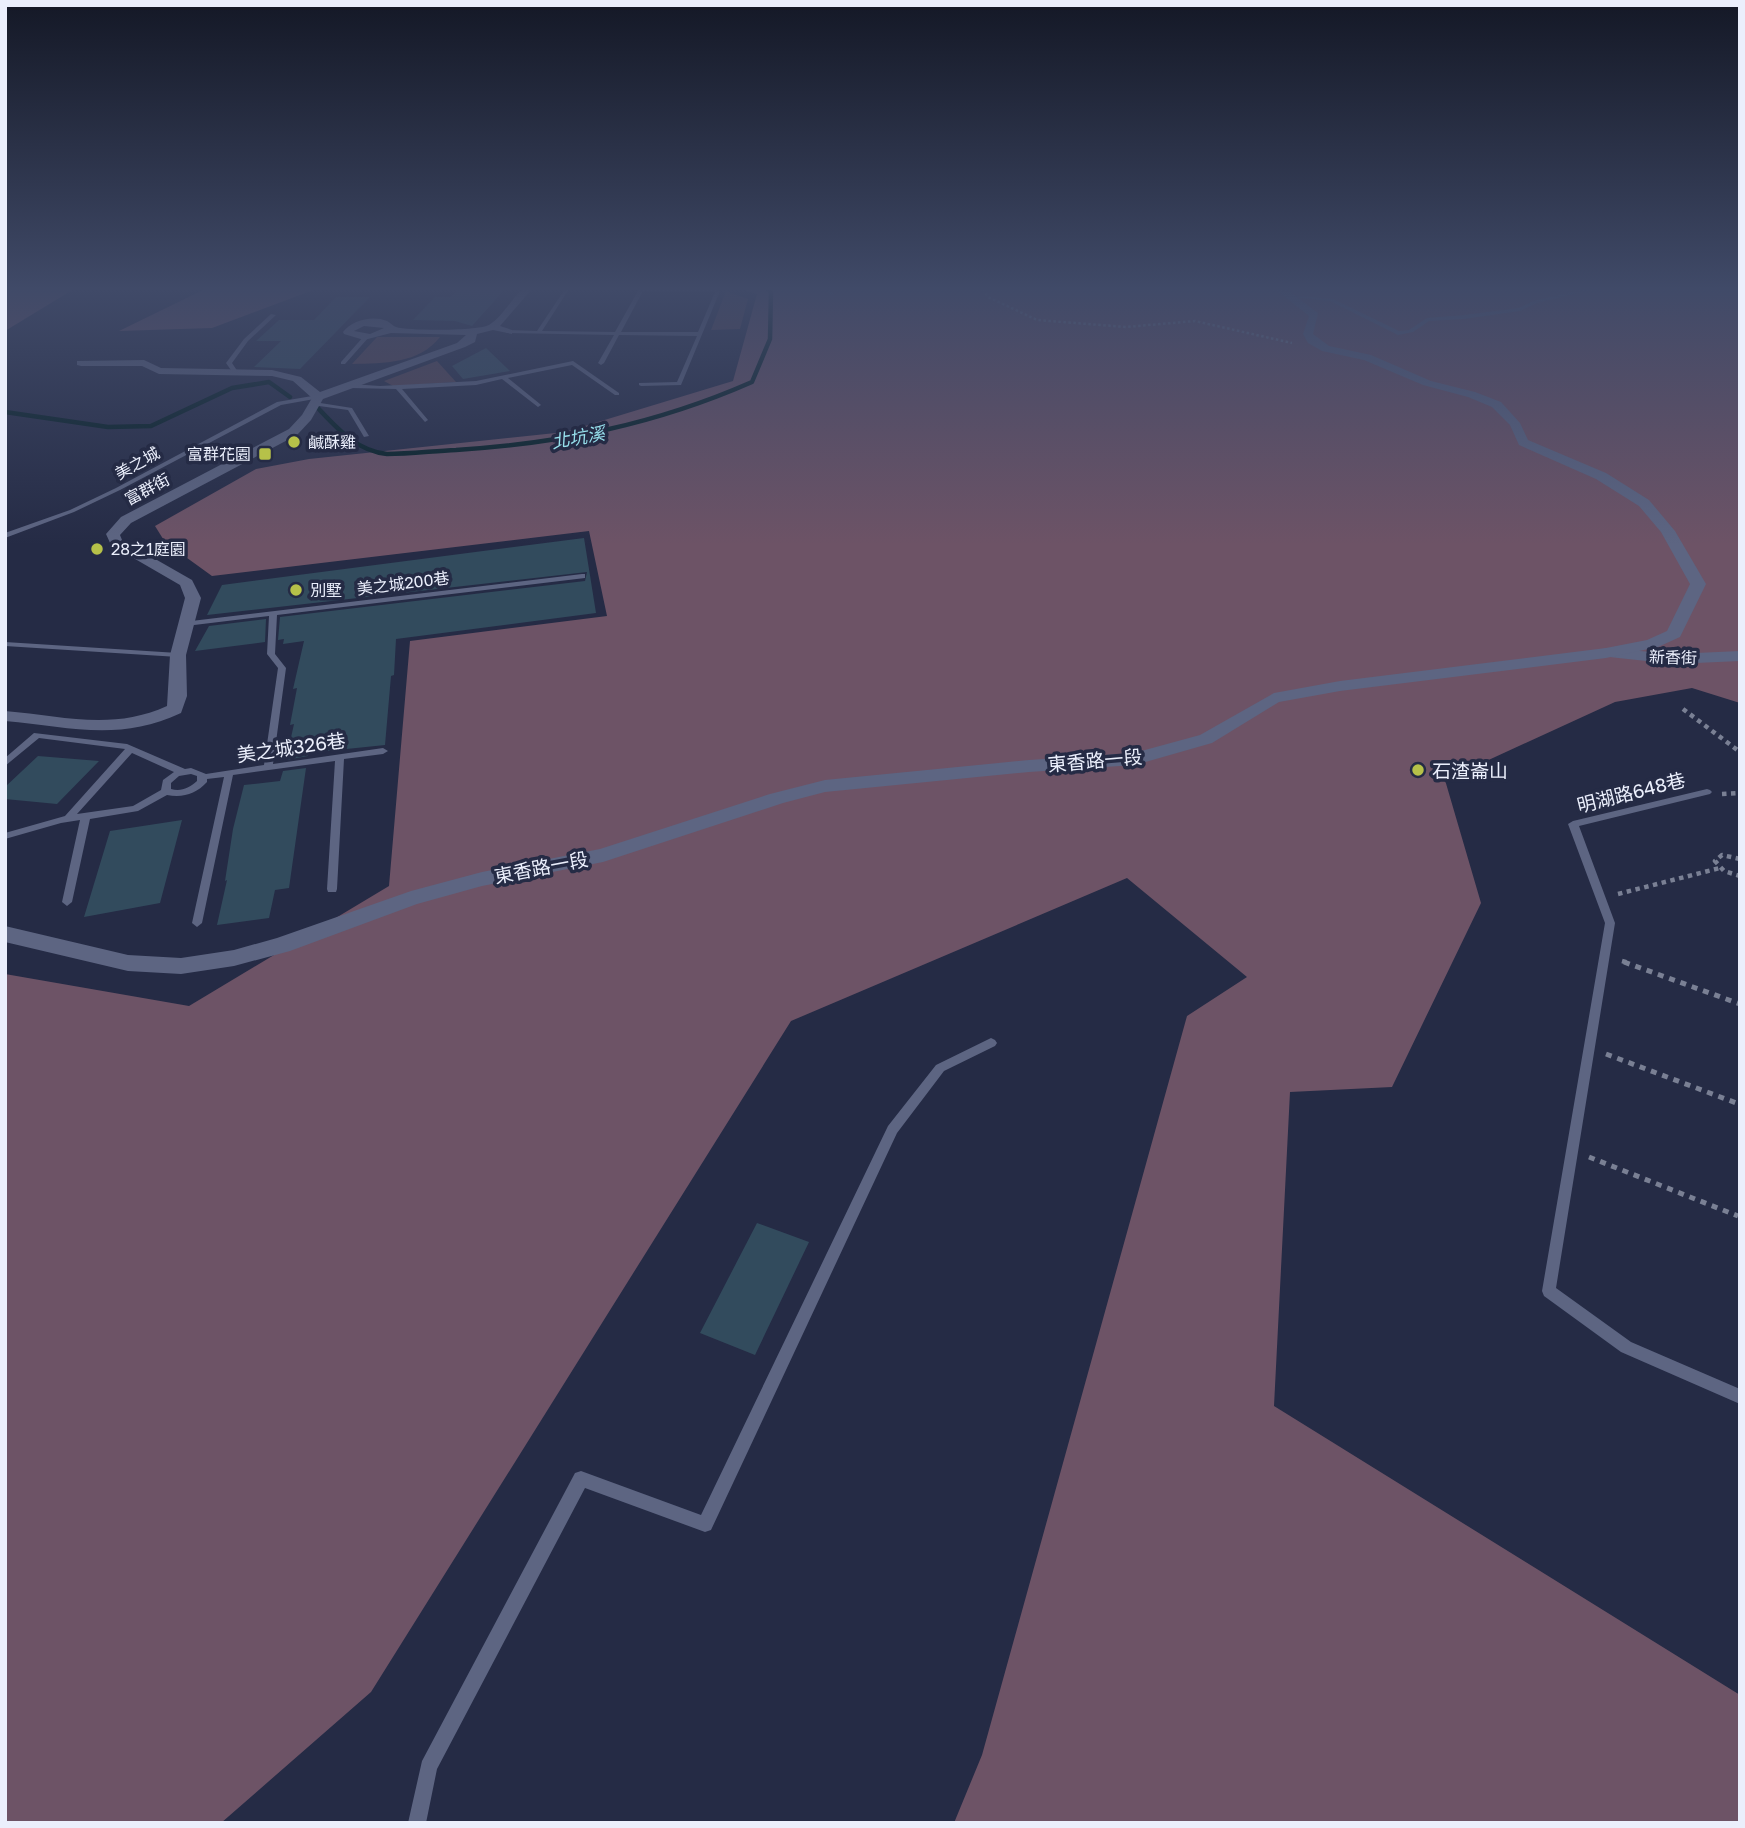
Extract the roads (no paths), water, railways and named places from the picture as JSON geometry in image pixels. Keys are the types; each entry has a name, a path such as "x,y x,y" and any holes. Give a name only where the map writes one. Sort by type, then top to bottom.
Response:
{"street":[{"path":"277,374 297,379 316,400 380,374"},
{"name":"東香路一段","path":"5,934 128,963 181,966 234,958 282,945 411,898 481,879 603,855 777,797 825,786 1028,766 1135,759 1206,739 1274,698 1340,686 1606,653 1652,644 1675,634 1698,584 1671,534 1643,502 1605,478 1523,442 1520,432 1495,402 1479,395 1427,383 1407,374"},
{"name":"富群街","path":"5,716 103,728 155,720 174,709 178,696 178,655 193,598 187,583 116,542 113,534 126,520 293,432 307,417 316,400"},
{"name":"新香街","path":"1606,653 1674,659 1740,656"}],"lane":[{"path":"351,386 397,387 476,383 517,374"},
{"path":"589,374 617,394"},
{"path":"641,384 680,384 684,374"},
{"path":"504,377 538,405"},
{"path":"397,387 425,420"},
{"name":"美之城","path":"5,536 72,511 118,489 279,403 316,400 350,409 366,436"},
{"name":"美之城200巷","path":"186,624 582,576"},
{"path":"268,768 282,668 271,654 273,613"},
{"path":"5,643 178,655"},
{"path":"5,764 37,735 131,748 183,772"},
{"path":"67,819 131,748"},
{"name":"美之城326巷","path":"204,777 383,751"},
{"path":"332,889 340,758"},
{"path":"5,836 67,819 135,808 166,790 185,793 198,786 204,777 197,771 183,772 166,782 166,790"},
{"path":"197,923 229,774"},
{"name":"明湖路648巷","path":"1707,792 1573,824 1610,923 1549,1291 1626,1346 1740,1397"},
{"path":"67,902 86,816"},
{"path":"417,1823 428,1766 581,1479 705,1524 892,1130 940,1068 991,1042"}],"waterway":[{"name":"北坑溪","path":"316,406 339,430 356,443 376,452 387,454 456,450 570,437 643,421 752,382 755,374"},
{"name":"北坑溪","path":"5,412 108,427 151,426 232,388 269,382 290,397"}],"place":[{"name":"鹹酥雞","path":"294,442"},
{"name":"富群花園","path":"265,454"},
{"name":"28之1庭園","path":"97,549"},
{"name":"別墅","path":"296,590"},
{"name":"石渣崙山","path":"1418,770"}]}
